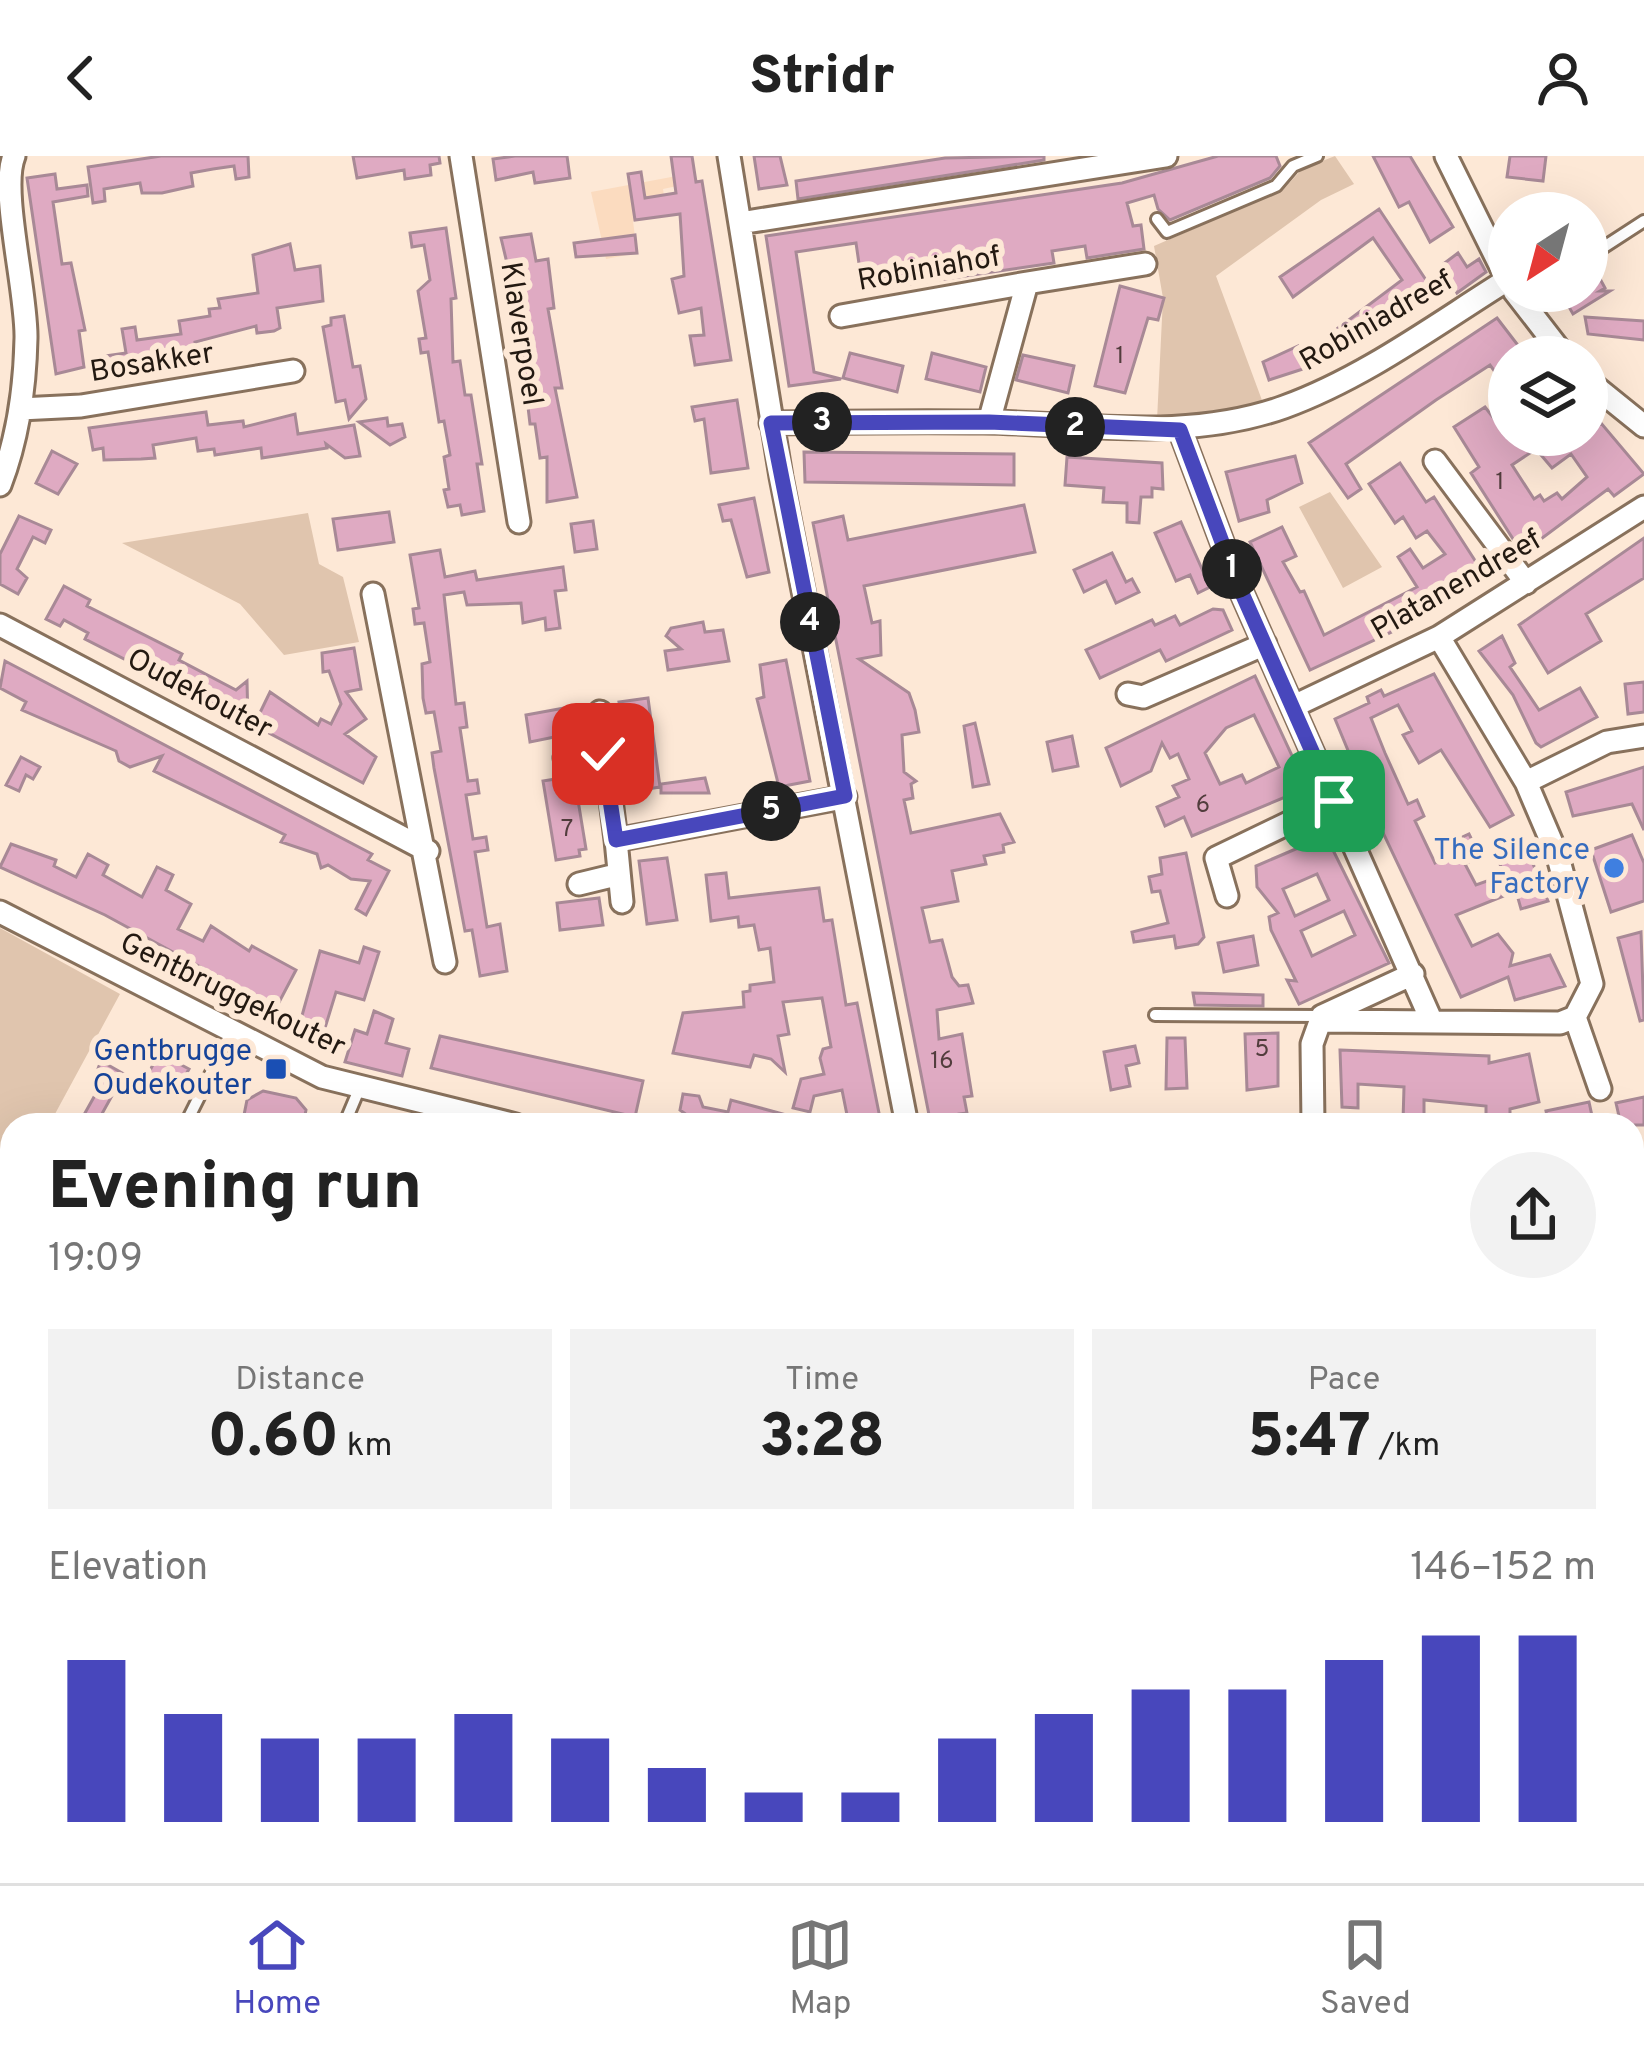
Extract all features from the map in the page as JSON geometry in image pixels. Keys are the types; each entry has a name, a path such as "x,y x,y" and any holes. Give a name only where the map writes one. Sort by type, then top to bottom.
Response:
{"street":[{"name":"Klaverpoel","path":"461,156 519,522"},
{"path":"729,156 771,423 905,1113"},
{"path":"740,224 1166,156"},
{"path":"1446,156 1488,235"},
{"path":"0,485 20,410 26,334 1,185 7,161"},
{"name":"Robiniahof","path":"841,316 1144,264"},
{"name":"Robiniahof","path":"989,422 1027,283"},
{"name":"Robiniadreef","path":"771,423 989,422 1180,430 1282,408 1348,379 1488,304"},
{"name":"Bosakker","path":"20,410 81,406 293,371"},
{"path":"1608,397 1644,426"},
{"path":"1180,430 1264,644 1432,1022"},
{"path":"1436,460 1526,583"},
{"name":"Platanendreef","path":"1294,706 1439,637 1644,507"},
{"path":"373,594 411,800 428,851 446,962"},
{"name":"Oudekouter","path":"0,625 428,851"},
{"path":"1439,637 1526,782 1558,857 1592,984 1575,1017 1600,1089"},
{"path":"1128,694 1143,697 1264,644"},
{"path":"600,712 622,902"},
{"path":"1526,782 1606,742 1644,736"},
{"path":"565,758 603,754"},
{"path":"616,840 845,796"},
{"path":"369,820 411,800"},
{"path":"1227,896 1216,858 1334,801"},
{"path":"579,884 616,875"},
{"name":"Gentbruggekouter","path":"0,912 322,1077 467,1113"},
{"path":"1313,1113 1312,1043 1322,1019 1413,974"},
{"path":"1322,1019 1527,1026 1575,1017"}],"lane":[{"path":"1157,219 1167,232 1276,186 1293,166 1317,156"},
{"path":"1608,244 1644,221"},
{"path":"1155,1016 1322,1019"},
{"path":"191,1113 232,1031"},
{"path":"349,1113 360,1087"}],"shaded area":[{"path":"1335,156 1354,184 1321,200 1216,276 1263,403 1157,420 1163,298 1154,246 1283,190 1302,169"},
{"path":"682,175 682,185 663,189 667,216 633,221 637,253 606,259 591,192"},
{"path":"1330,492 1382,567 1343,588 1299,507"},
{"path":"308,513 319,564 343,577 359,642 284,655 240,604 122,543"},
{"path":"0,928 120,994 56,1113 0,1113"}],"building":[{"path":"161,156 248,156 249,177 236,179 234,166 213,169 191,173 193,186 162,193 142,193 140,183 104,189 105,201 93,203 88,167"},
{"path":"353,156 439,156 440,163 430,165 431,175 405,179 404,170 357,178"},
{"path":"567,156 570,178 535,183 533,172 496,180 493,159"},
{"path":"671,156 692,156 696,182 702,181 731,360 695,365 690,336 704,335 701,308 679,313 672,279 684,276 680,214 635,220 628,174 641,172 645,198 676,193"},
{"path":"754,156 780,156 787,185 759,189"},
{"path":"1044,156 1044,160 798,199 796,181 945,158"},
{"path":"1218,156 1276,156 1280,166 1270,178 1170,220 1158,209 1154,195 1127,203 1133,226 1141,225 1144,249 1087,258 1085,246 1052,251 1054,263 863,291 856,243 796,252 814,372 841,379 789,386 766,236 1122,183"},
{"path":"1373,156 1410,156 1453,227 1430,242 1409,202 1399,207"},
{"path":"1510,156 1546,156 1543,181 1507,177"},
{"path":"55,174 57,189 87,185 88,196 53,202 62,264 71,263 85,330 79,331 84,367 56,374 27,178"},
{"path":"1379,209 1430,286 1391,314 1396,320 1378,333 1374,326 1347,340 1338,328 1402,280 1373,238 1293,297 1280,277"},
{"path":"446,228 456,298 451,299 453,362 460,361 465,395 471,395 482,464 477,464 484,511 462,515 460,505 448,507 444,490 449,489 444,457 450,455 444,421 439,422 428,352 421,353 419,339 426,338 418,291 430,280 424,245 412,247 410,233"},
{"path":"531,234 536,261 548,259 554,308 548,309 562,388 555,388 577,497 547,502 547,457 540,458 535,424 530,424 528,407 535,406 521,363 526,362 520,328 527,327 523,300 516,301 501,238"},
{"path":"635,235 637,253 576,257 574,243"},
{"path":"290,244 295,270 320,266 323,301 277,308 280,328 274,331 257,333 256,326 195,342 197,355 107,369 105,356 126,353 122,329 135,327 137,340 181,334 179,321 210,316 209,309 220,308 218,299 258,293 253,255"},
{"path":"1458,253 1467,267 1479,259 1486,272 1457,293 1442,265"},
{"path":"1120,286 1164,298 1158,320 1148,318 1125,393 1095,386"},
{"path":"344,316 353,367 360,366 366,399 349,419 345,400 336,402 323,327 331,325 331,318"},
{"path":"1585,317 1644,321 1644,340 1588,334"},
{"path":"1497,318 1511,336 1488,336 1488,366 1346,464 1361,489 1348,498 1309,443"},
{"path":"1298,346 1306,368 1269,380 1263,362"},
{"path":"850,353 903,366 897,392 843,378"},
{"path":"932,353 986,367 980,392 926,379"},
{"path":"1023,355 1074,366 1068,393 1016,380"},
{"path":"737,400 748,468 711,473 704,419 695,421 692,407"},
{"path":"1485,407 1488,456 1526,456 1512,465 1534,499 1540,495 1544,501 1557,493 1562,499 1587,477 1572,456 1608,456 1608,431 1644,474 1614,496 1608,489 1522,553 1471,473 1479,467 1454,427"},
{"path":"206,412 208,425 243,421 244,427 295,414 298,434 354,425 360,456 345,458 326,444 327,448 262,458 261,448 215,455 214,449 198,451 196,438 153,445 155,458 104,460 103,448 93,450 89,428"},
{"path":"387,418 388,426 402,424 405,437 390,445 359,422"},
{"path":"52,451 77,464 58,494 36,483"},
{"path":"804,452 1014,454 1014,485 805,482"},
{"path":"1295,456 1302,483 1267,500 1269,512 1239,521 1226,472"},
{"path":"1542,456 1568,456 1552,468"},
{"path":"1067,457 1162,463 1163,489 1152,488 1152,497 1141,497 1139,523 1127,522 1127,503 1103,502 1104,488 1065,485"},
{"path":"1400,463 1426,502 1434,497 1485,576 1433,609 1428,601 1406,613 1411,623 1310,670 1250,542 1282,527 1296,556 1283,562 1300,592 1304,591 1324,635 1417,587 1398,557 1410,549 1423,568 1445,554 1427,531 1416,538 1403,517 1395,523 1369,484"},
{"path":"754,498 769,572 747,577 731,520 723,521 719,505"},
{"path":"1024,505 1035,552 864,586 872,623 880,621 881,655 859,659 909,693 915,710 919,732 902,735 904,772 916,781 911,784 913,798 904,800 911,833 1000,814 1014,842 1003,845 1004,852 984,856 986,864 952,871 958,901 922,908 930,942 942,940 952,977 959,986 968,985 973,1003 937,1010 939,1039 962,1034 972,1096 964,1097 967,1113 929,1113 813,523 843,516 848,540"},
{"path":"389,512 394,542 338,550 333,519"},
{"path":"19,516 51,530 45,543 33,537 17,569 27,578 18,594 0,584 0,554"},
{"path":"593,521 597,549 575,552 571,524"},
{"path":"1181,522 1210,587 1198,593 1190,575 1176,581 1155,533"},
{"path":"1644,538 1644,578 1586,614 1601,641 1548,673 1519,625"},
{"path":"440,550 445,577 475,571 477,580 563,567 566,590 555,591 560,628 546,630 545,618 523,623 521,603 467,605 464,592 444,595 456,704 464,703 467,727 460,728 468,781 477,780 479,793 466,795 473,839 486,837 488,850 475,852 487,927 500,924 507,971 480,976 472,930 465,931 434,768 432,753 441,751 434,712 426,713 423,698 422,664 430,662 424,623 415,624 413,609 419,608 410,555"},
{"path":"1112,553 1126,582 1132,579 1139,592 1116,603 1106,581 1084,592 1074,570"},
{"path":"64,586 90,600 87,606 182,654 179,660 236,690 247,681 248,722 85,639 88,633 64,620 60,626 46,619"},
{"path":"1213,609 1223,610 1232,630 1166,661 1160,650 1100,678 1086,650 1152,620 1155,625 1175,616 1180,625"},
{"path":"703,622 705,632 723,630 729,661 668,670 665,651 681,649 666,636 671,628"},
{"path":"1502,636 1515,663 1510,667 1539,710 1580,688 1597,717 1541,747 1536,743 1513,695 1479,651"},
{"path":"354,648 361,689 346,692 366,719 345,734 376,757 363,783 254,725 270,692 318,725 321,719 331,724 341,704 329,671 323,672 322,653"},
{"path":"786,660 810,781 779,787 757,699 764,697 760,665"},
{"path":"5,661 372,854 368,860 389,871 366,915 356,909 370,881 351,879 328,865 321,868 317,854 281,842 285,835 154,771 162,756 130,767 119,761 116,751 22,710 26,702 0,688"},
{"path":"1434,674 1513,815 1490,827 1441,750 1419,763 1403,735 1412,731 1398,705 1371,718 1385,753 1408,804 1417,800 1424,816 1415,821 1435,863 1459,852 1454,841 1469,834 1480,856 1465,864 1476,885 1504,875 1498,859 1527,849 1548,901 1521,909 1516,891 1456,915 1472,946 1498,934 1513,953 1510,966 1550,955 1565,986 1515,1000 1508,977 1461,997 1376,818 1335,719 1369,703 1367,697 1381,690 1384,696"},
{"path":"1255,676 1307,788 1192,836 1184,817 1165,826 1157,807 1179,797 1173,786 1189,779 1178,754 1170,758 1162,743 1151,771 1121,786 1106,748","holes":["1254,715 1279,767 1246,783 1242,775 1220,784 1205,753 1226,728"]},
{"path":"1644,682 1644,712 1628,714 1625,684"},
{"path":"648,698 660,787 635,791 619,702"},
{"path":"575,706 579,732 530,742 526,715"},
{"path":"975,723 989,784 973,787 964,726"},
{"path":"1072,736 1078,766 1053,771 1047,742"},
{"path":"21,757 40,767 33,779 26,775 19,791 6,785"},
{"path":"1644,767 1644,830 1632,804 1573,816 1566,792"},
{"path":"568,777 569,784 575,782 586,849 579,850 580,856 556,860 543,781"},
{"path":"705,778 709,793 661,793 661,784"},
{"path":"1632,835 1644,863 1644,901 1611,912 1591,850"},
{"path":"1326,836 1389,963 1299,1004 1287,980 1296,981 1271,930 1269,917 1278,913 1257,887 1256,866","holes":["1317,874 1329,900 1295,916 1283,889","1344,911 1355,935 1312,956 1301,931"]},
{"path":"11,844 56,860 54,866 76,877 88,854 108,865 103,875 142,897 157,867 173,875 166,890 191,904 178,929 203,941 211,926 249,951 252,946 296,970 276,1008 105,915 0,867"},
{"path":"1186,853 1204,937 1198,944 1176,948 1174,936 1134,942 1132,932 1168,923 1160,891 1152,892 1149,877 1162,874 1160,858"},
{"path":"667,858 677,920 647,924 639,861"},
{"path":"726,873 729,898 819,888 824,921 832,920 846,1005 857,1003 879,1113 847,1113 842,1090 814,1096 810,1112 793,1108 801,1079 824,1074 820,1058 823,1049 831,1047 822,998 783,1002 789,1034 778,1036 785,1072 771,1059 754,1055 750,1067 673,1053 683,1013 744,1007 743,992 750,991 750,985 774,982 770,948 759,950 754,925 739,927 738,917 711,921 706,875"},
{"path":"599,898 603,925 560,930 557,903"},
{"path":"1641,932 1644,1020 1640,1021 1618,938"},
{"path":"1253,936 1258,965 1224,972 1218,943"},
{"path":"364,947 379,952 364,1000 336,992 321,1041 298,1030 320,951 359,963"},
{"path":"1193,993 1263,995 1263,1006 1195,1005"},
{"path":"374,1011 393,1019 386,1043 409,1049 402,1076 345,1062 355,1030 367,1034"},
{"path":"1278,1033 1278,1086 1247,1090 1245,1034"},
{"path":"440,1036 643,1081 636,1113 618,1113 431,1068"},
{"path":"1167,1038 1185,1038 1187,1088 1166,1089"},
{"path":"1135,1046 1139,1063 1126,1066 1130,1086 1111,1090 1104,1052"},
{"path":"1340,1050 1489,1056 1489,1063 1529,1054 1539,1102 1510,1109 1510,1113 1486,1113 1486,1106 1424,1100 1424,1113 1403,1113 1404,1087 1358,1084 1358,1108 1342,1107"},
{"path":"159,1053 189,1069 173,1097 145,1080"},
{"path":"101,1061 124,1074 102,1113 85,1113 99,1088 92,1084"},
{"path":"263,1091 296,1098 306,1110 244,1113 247,1100"},
{"path":"683,1094 699,1096 703,1107 728,1112 731,1100 779,1113 684,1113 680,1110"},
{"path":"1644,1097 1644,1113 1618,1113 1616,1103"},
{"path":"1589,1102 1591,1113 1546,1113"}],"place":[{"name":"The Silence Factory","path":"1614,868"},
{"name":"Gentbrugge Oudekouter","path":"276,1069"}],"route":[{"path":"603,754 616,840 845,796 771,423 989,422 1180,430 1237,582 1334,801"}]}
